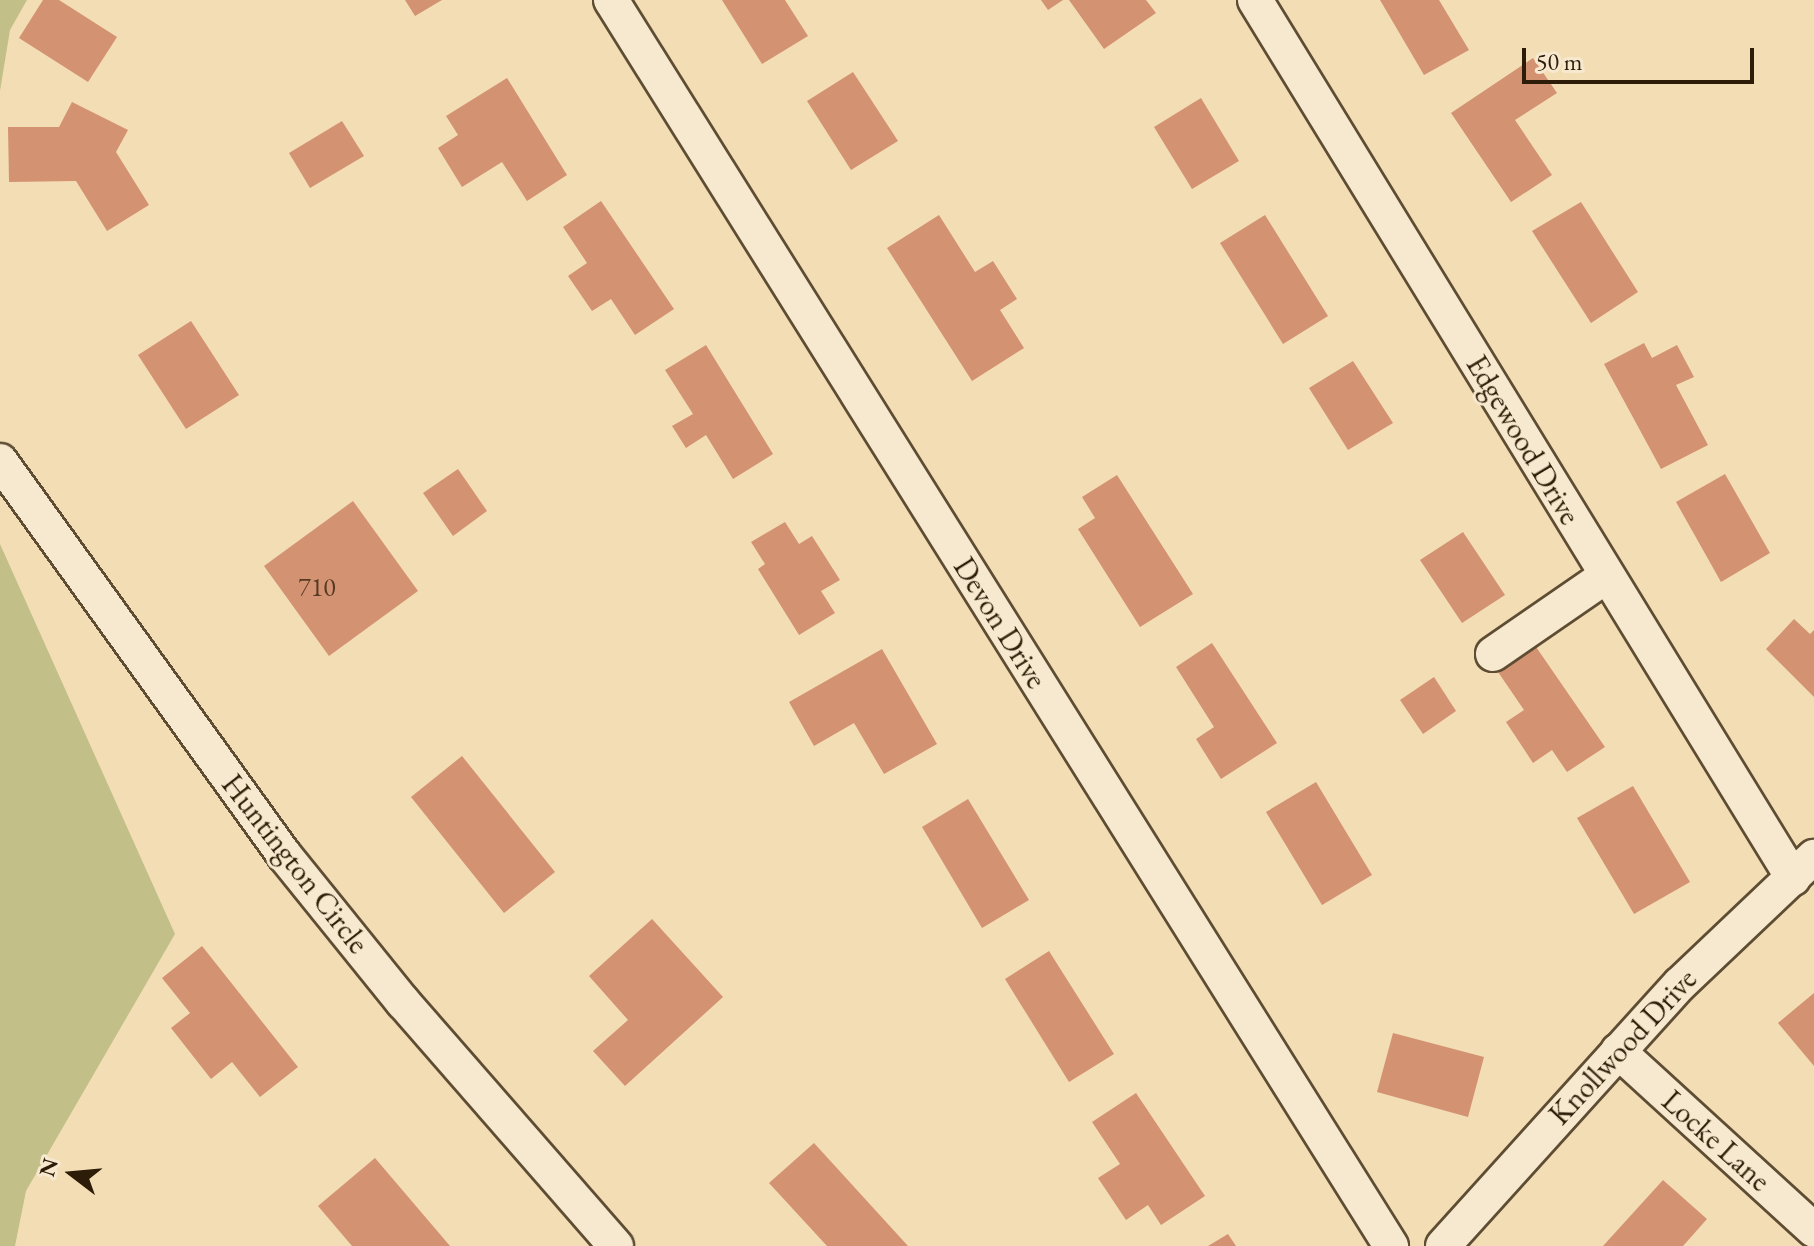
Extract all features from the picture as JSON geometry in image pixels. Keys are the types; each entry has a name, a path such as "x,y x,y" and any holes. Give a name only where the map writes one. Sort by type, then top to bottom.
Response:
{"street":[{"name":"Devon Drive","path":"611,0 1391,1246"},
{"name":"Edgewood Drive","path":"1255,0 1606,576 1804,867"},
{"name":"Huntington Circle","path":"0,461 285,856 403,1002 616,1246"},
{"path":"1493,654 1606,576"},
{"name":"Knollwood Drive","path":"1443,1246 1680,984 1804,867"},
{"name":"Locke Lane","path":"1618,1051 1814,1230"}],"shaded area":[{"path":"0,0 27,0 10,30 0,91"},
{"path":"0,544 175,934 26,1191 15,1246 0,1246"}],"building":[{"path":"43,0 59,0 117,37 88,82 19,38"},
{"path":"405,0 442,0 415,16"},
{"path":"722,0 785,0 808,36 762,64"},
{"path":"1041,0 1063,0 1048,10"},
{"path":"1069,0 1146,0 1156,13 1104,49"},
{"path":"1380,0 1439,0 1469,50 1424,75"},
{"path":"1533,58 1557,93 1515,120 1552,175 1511,202 1451,113"},
{"path":"853,72 898,141 851,170 807,101"},
{"path":"507,78 567,175 527,201 502,162 462,187 438,148 458,135 446,116"},
{"path":"1201,98 1239,161 1192,189 1154,127"},
{"path":"72,102 128,130 116,152 149,205 107,231 76,181 9,182 8,127 59,127"},
{"path":"342,121 364,156 310,188 289,153"},
{"path":"601,201 674,309 635,335 611,299 592,311 568,276 587,263 563,227"},
{"path":"1581,202 1638,292 1591,323 1532,231"},
{"path":"939,215 975,272 993,261 1017,299 1000,310 1024,348 972,381 887,248"},
{"path":"1265,215 1328,316 1283,344 1220,243"},
{"path":"191,321 239,395 186,429 138,355"},
{"path":"1644,343 1652,358 1677,345 1694,377 1676,385 1708,445 1661,469 1604,364"},
{"path":"706,345 773,454 733,479 706,435 686,448 672,426 693,414 665,370"},
{"path":"1353,361 1393,423 1348,450 1309,388"},
{"path":"458,469 487,511 453,536 423,493"},
{"path":"1725,474 1770,553 1721,582 1676,502"},
{"path":"1117,475 1193,594 1140,627 1078,529 1095,518 1082,497"},
{"path":"353,501 418,591 329,656 264,566"},
{"path":"785,522 799,544 812,536 840,580 821,591 835,613 799,635 758,569 765,564 751,542"},
{"path":"1463,532 1505,595 1462,623 1420,560"},
{"path":"1794,619 1810,634 1814,630 1814,697 1766,649"},
{"path":"1212,643 1277,743 1221,779 1196,739 1214,727 1176,667"},
{"path":"1534,644 1605,747 1567,772 1552,750 1533,763 1506,722 1524,710 1496,669"},
{"path":"882,649 937,744 884,774 854,723 814,746 789,702"},
{"path":"1434,677 1456,711 1423,734 1400,700"},
{"path":"462,756 555,872 504,913 411,797"},
{"path":"1316,782 1372,875 1322,905 1266,812"},
{"path":"1633,786 1690,882 1634,914 1577,818"},
{"path":"968,799 1029,900 982,928 922,827"},
{"path":"652,919 723,997 625,1086 593,1051 628,1020 589,976"},
{"path":"202,946 298,1067 260,1097 232,1062 211,1079 171,1028 190,1013 162,978"},
{"path":"1049,951 1114,1054 1069,1082 1005,979"},
{"path":"1814,993 1814,1066 1778,1023"},
{"path":"1393,1033 1484,1057 1468,1117 1377,1092"},
{"path":"1136,1093 1205,1196 1161,1225 1148,1205 1126,1220 1098,1178 1120,1164 1092,1122"},
{"path":"814,1143 908,1246 827,1246 769,1183"},
{"path":"375,1158 450,1246 352,1246 318,1206"},
{"path":"1663,1180 1707,1219 1683,1246 1603,1246"},
{"path":"1228,1234 1236,1246 1208,1246"}]}
